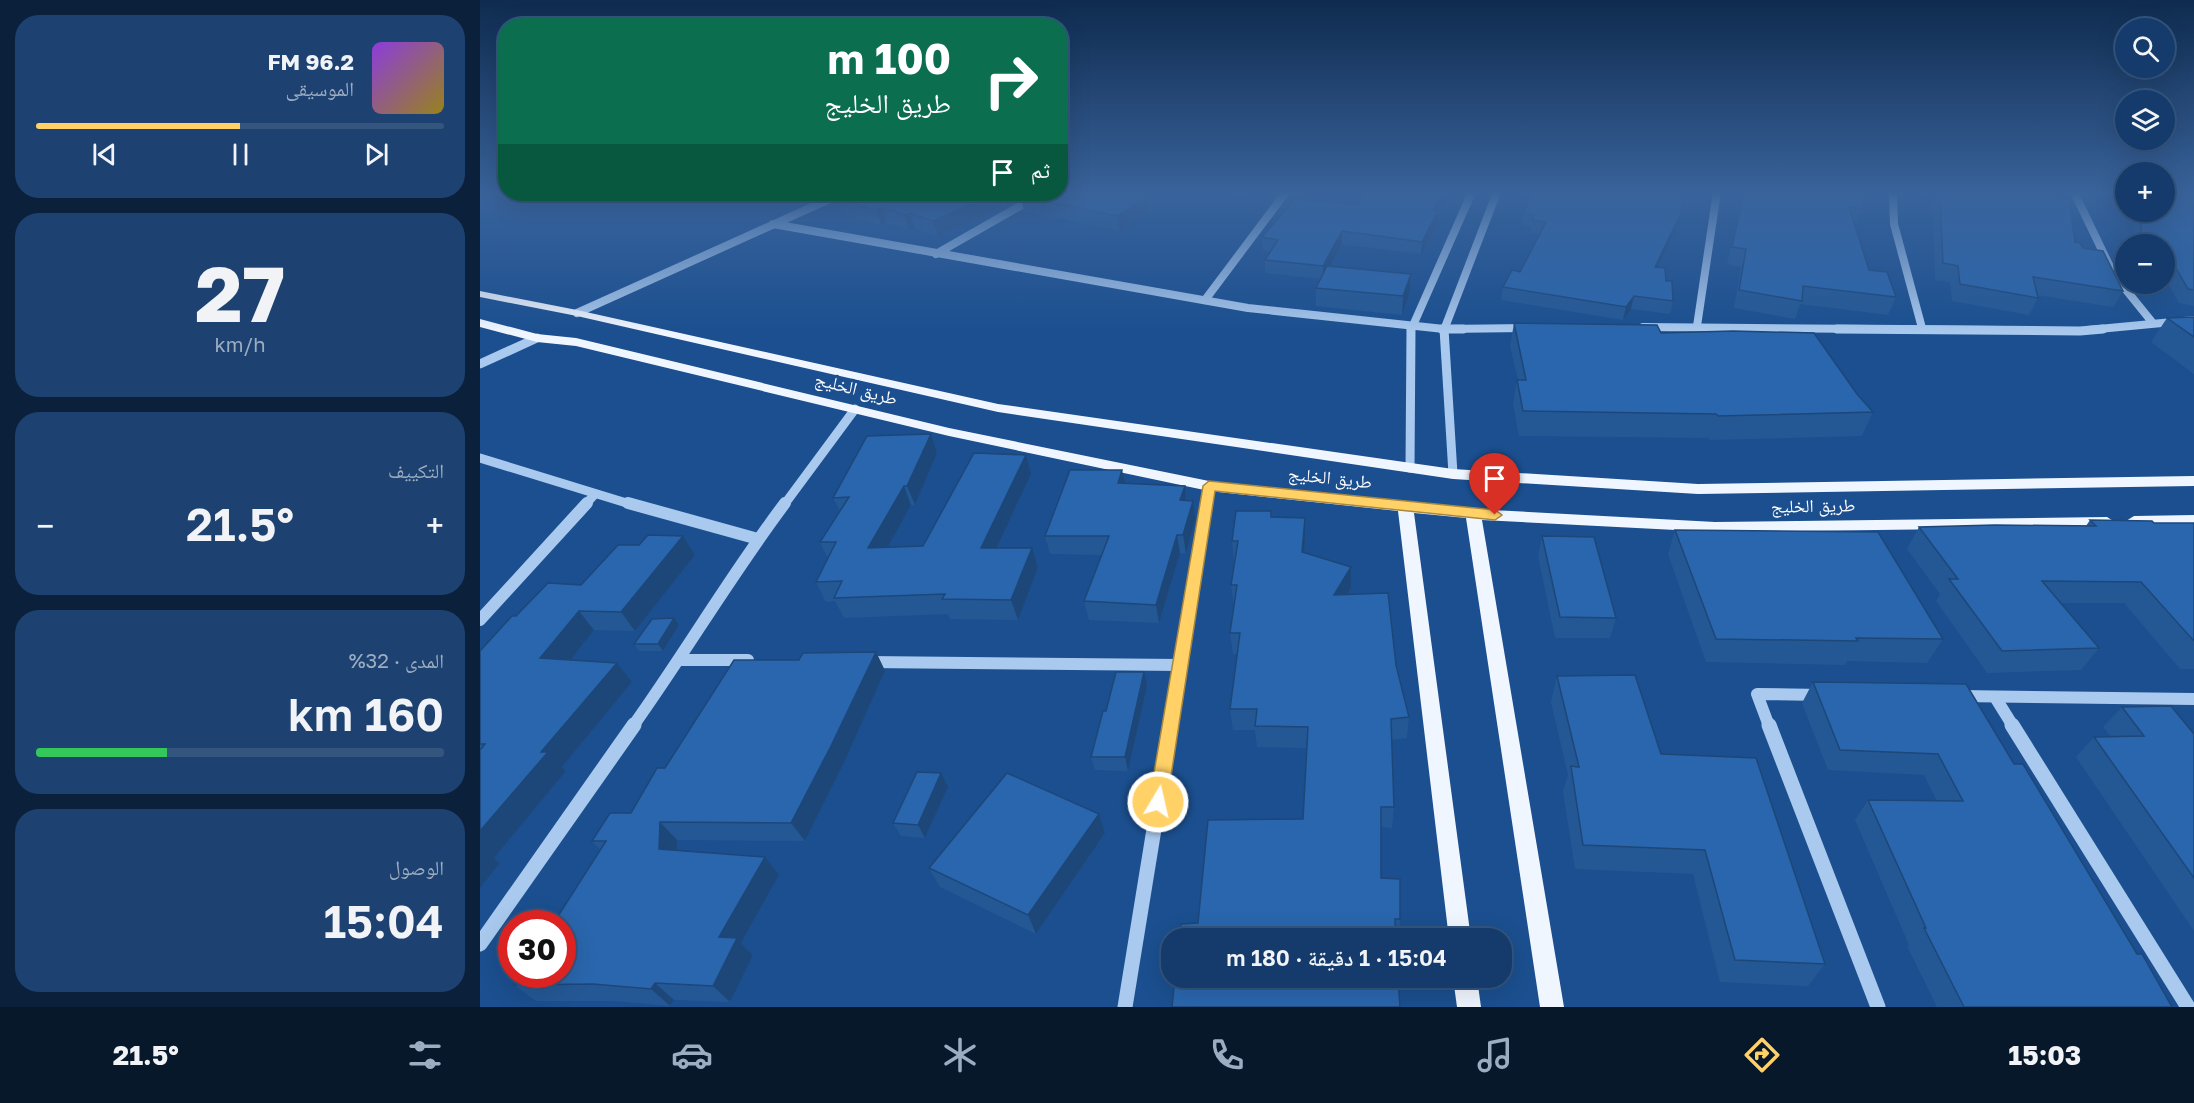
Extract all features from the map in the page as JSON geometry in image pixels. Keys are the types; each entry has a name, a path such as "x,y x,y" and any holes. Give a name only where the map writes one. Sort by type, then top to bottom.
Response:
{"main road":[{"name":"طريق الخليج","path":"480,294 577,313 998,408 1452,474 1698,489 2194,481"},
{"name":"طريق الخليج","path":"480,323 537,338 576,342 949,432 1209,486 1473,514 1714,527 2194,520"},
{"path":"1404,505 1459,928"},
{"path":"1473,514 1552,1007"},
{"path":"1466,988 1469,1007"}],"street":[{"path":"577,313 740,239"},
{"path":"854,239 1248,308 1444,329 1536,328"},
{"path":"936,254 962,239"},
{"path":"1206,300 1251,239"},
{"path":"1410,468 1411,326 1451,239"},
{"path":"1452,474 1444,329 1479,239"},
{"path":"1697,326 1711,239"},
{"path":"1898,239 1922,328"},
{"path":"2097,239 2114,275 2152,322"},
{"path":"1628,327 2080,330 2194,320"},
{"path":"480,363 537,338"},
{"path":"480,944 680,660 758,539 855,409"},
{"path":"482,460 758,539"},
{"path":"1125,1007 1209,486"},
{"path":"480,620 595,494"},
{"path":"680,660 763,660"},
{"path":"858,662 1180,665"},
{"path":"1829,695 1757,694 1878,1007"},
{"path":"1948,696 2194,699"},
{"path":"1995,697 2188,1007"}],"building":[{"path":"1273,239 1338,239 1323,266 1265,260 1278,240"},
{"path":"1400,239 1424,239 1422,242"},
{"path":"1537,239 1668,239 1655,267 1665,268 1666,281 1672,281 1673,301 1634,296 1626,307 1503,287 1512,270 1520,272"},
{"path":"1734,239 1859,239 1869,270 1887,272 1896,297 1803,286 1802,301 1739,290 1746,249 1732,247"},
{"path":"1942,239 2075,239 2083,248 2103,251 2115,275 2115,290 2033,277 2038,298 1960,284 1958,266 1943,263"},
{"path":"2175,239 2194,239 2194,290 2188,289 2175,267"},
{"path":"1327,266 1411,274 1403,296 1316,288"},
{"path":"2194,317 2194,337 2167,318"},
{"path":"1514,323 1657,325 1661,333 1733,331 1814,333 1857,394 1873,412 1718,416 1716,414 1523,411 1517,380 1526,380"},
{"path":"931,434 907,486 904,486 868,548 923,546 974,453 1026,455 981,548 1032,548 1011,600 942,599 945,594 834,598 842,581 816,582 836,542 820,542 849,497 833,498 867,436"},
{"path":"1070,470 1122,470 1118,483 1185,486 1180,500 1193,501 1183,535 1177,535 1156,605 1084,601 1109,536 1045,536"},
{"path":"1236,511 1271,511 1271,517 1305,518 1302,552 1351,567 1334,595 1388,593 1396,665 1409,717 1391,719 1394,807 1381,807 1381,878 1400,879 1400,919 1395,919 1395,928 1181,928 1181,924 1198,923 1208,820 1303,819 1308,727 1255,726 1257,709 1230,709 1240,633 1230,633 1237,585 1231,585 1238,541 1232,541"},
{"path":"2090,520 2194,523 2194,641 2141,582 2042,581 2099,648 2002,651 1949,579 1958,579 1919,527 2096,526"},
{"path":"1675,530 1878,532 1943,639 1856,638 1858,641 1716,639"},
{"path":"648,535 683,536 621,612 579,611 540,658 617,663 541,752 548,752 480,831 480,750 485,744 480,744 480,651 512,616 516,616 548,583 581,585 618,545 639,545"},
{"path":"1542,536 1594,537 1616,618 1560,617"},
{"path":"674,618 658,644 634,644 652,619"},
{"path":"876,652 791,823 660,822 659,849 765,857 719,937 737,938 713,986 655,983 651,989 576,984 576,910 562,910 606,841 592,841 610,813 631,813 657,768 665,768 734,660 799,660 803,653"},
{"path":"1116,672 1144,672 1125,757 1091,757 1103,711 1106,711"},
{"path":"1635,675 1661,754 1756,758 1825,964 1735,960 1705,850 1583,845 1571,766 1579,767 1557,676"},
{"path":"1813,682 1966,684 2014,764 2023,764 2137,954 2142,954 2172,1007 1964,1007 1924,928 1926,928 1868,800 1963,801 1938,754 1840,750"},
{"path":"2171,706 2194,734 2194,878 2094,737 2144,736 2122,707"},
{"path":"917,772 941,773 918,825 893,823"},
{"path":"1007,773 1099,814 1028,915 929,868"},
{"path":"1174,988 1399,988 1400,1007 1172,1007"}],"route":[{"path":"1158,802 1209,486 1495,515"}]}
